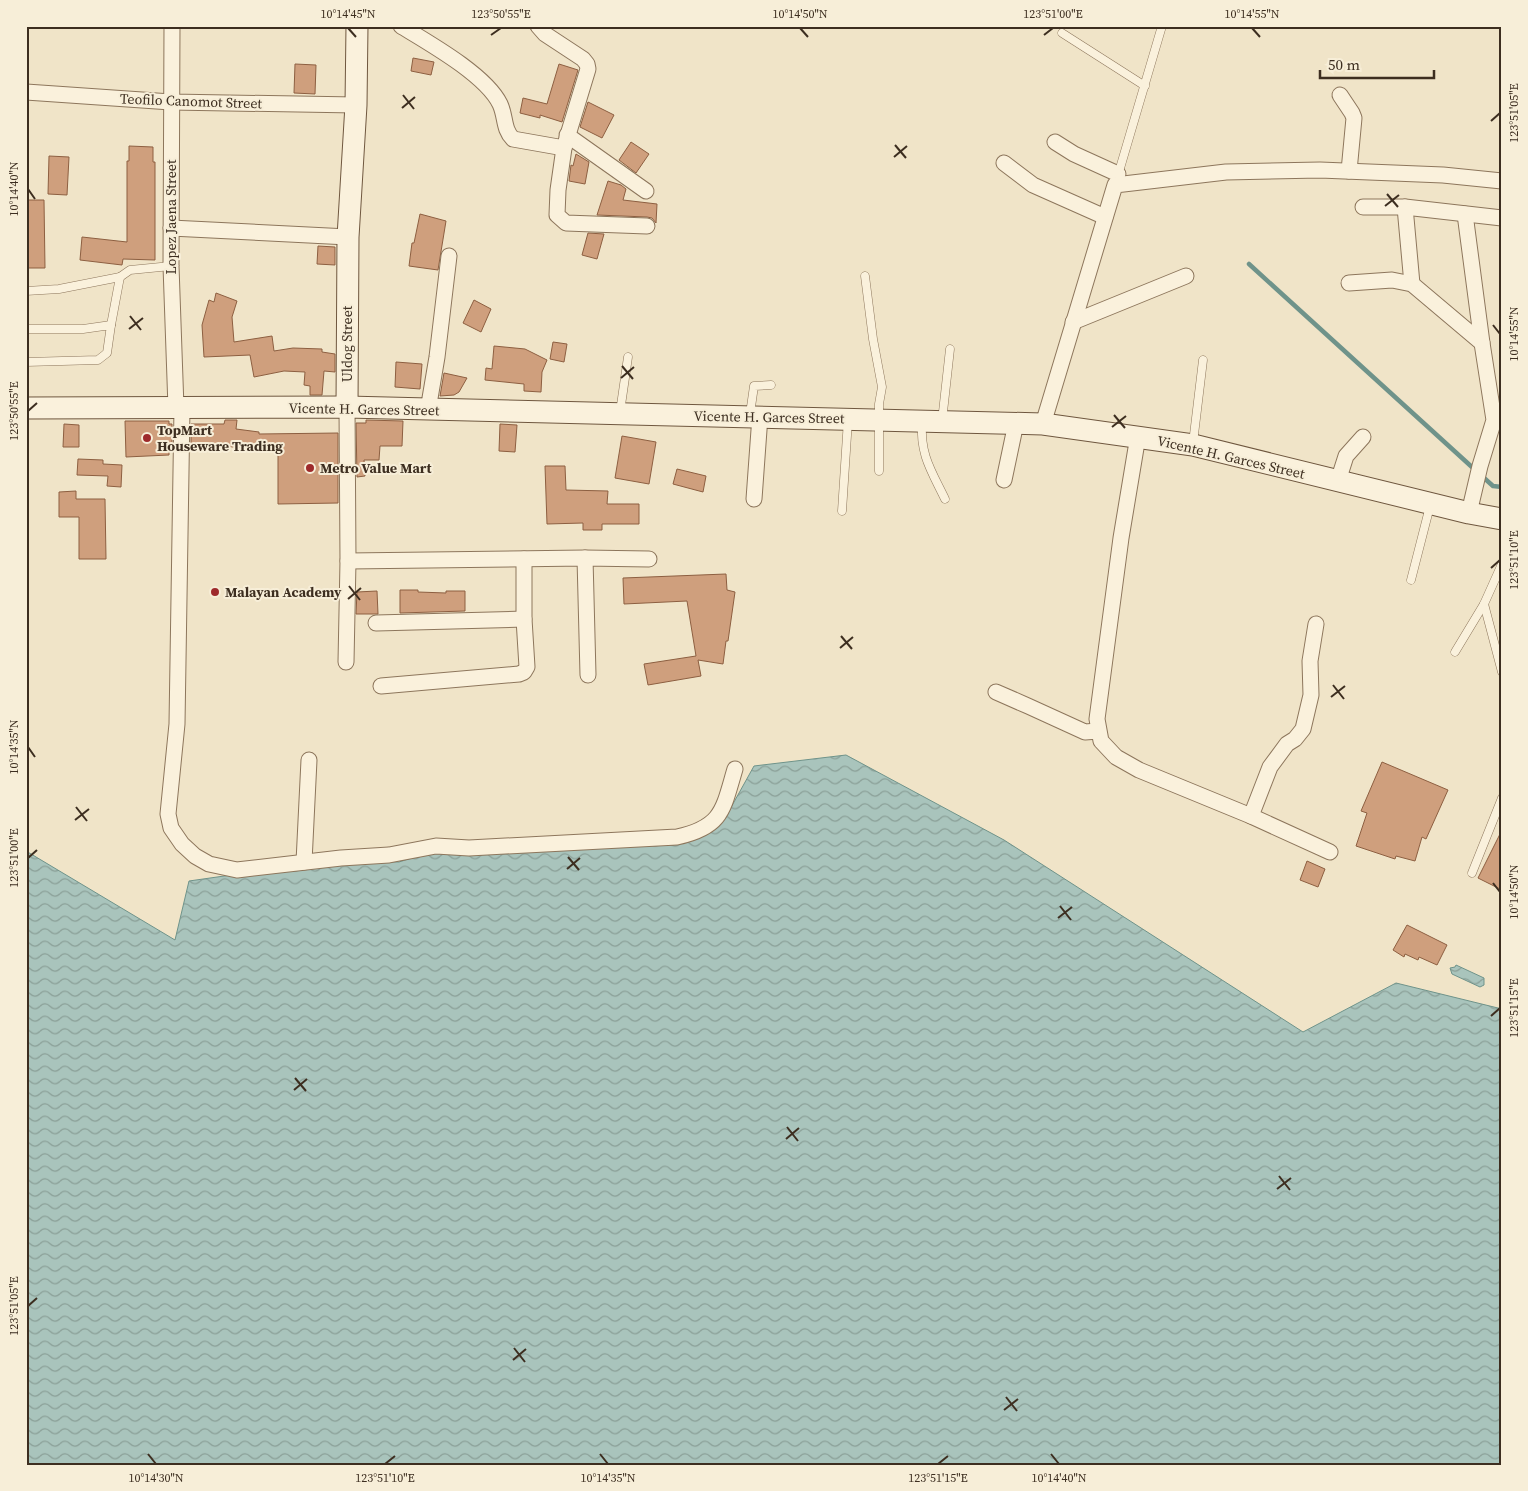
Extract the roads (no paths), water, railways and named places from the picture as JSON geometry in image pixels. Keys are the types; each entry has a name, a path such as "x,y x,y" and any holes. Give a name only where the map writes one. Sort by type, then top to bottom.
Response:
{"street":[{"name":"Lopez Jaena Street","path":"172,26 171,266 179,408 177,724 168,814 171,828 182,844 195,856 209,864 237,870 389,855 436,846 469,848 677,837 695,833 712,823 722,812 735,769"},
{"name":"Uldog Street","path":"346,662 348,561 348,237 356,105 357,26"},
{"path":"401,26 478,77 500,104 505,128 513,139 565,142 646,191"},
{"path":"538,26 544,34 583,59 588,69 565,142 556,211 560,219 566,223 646,226"},
{"name":"Teofilo Canomot Street","path":"26,92 171,102 356,105"},
{"path":"1340,95 1354,118 1348,171"},
{"path":"1055,142 1116,179 1226,172 1348,171 1443,175 1502,181"},
{"path":"1004,163 1033,185 1105,217"},
{"path":"1043,424 1116,179"},
{"path":"1363,207 1405,207 1502,218"},
{"path":"1405,207 1412,284"},
{"path":"1465,214 1482,343 1498,419 1480,466 1469,513"},
{"path":"171,228 348,237"},
{"path":"428,410 450,256"},
{"path":"1074,322 1186,276"},
{"path":"1349,283 1392,280 1412,284 1482,343"},
{"name":"Vicente H. Garces Street","path":"26,408 347,407 1043,424 1192,445 1431,504 1502,519"},
{"path":"754,499 755,416"},
{"path":"1004,480 1016,423"},
{"path":"1138,436 1120,547 1096,719 1102,741 1108,750 1128,764 1330,852"},
{"path":"1338,481 1346,456 1364,437"},
{"path":"584,558 588,675"},
{"path":"381,686 519,674 524,672 526,667 524,559"},
{"path":"348,561 649,559"},
{"path":"376,623 524,619"},
{"path":"1251,816 1270,766 1287,744 1295,739 1303,729 1311,695 1310,661 1316,624"},
{"path":"996,692 1084,732 1098,731"},
{"path":"304,862 309,760"}],"lane":[{"path":"1116,179 1162,26"},
{"path":"1062,33 1145,86"},
{"path":"26,291 58,289 120,277 130,270 171,266"},
{"path":"865,276 873,339 882,387 879,404 879,470"},
{"path":"26,362 98,360 107,352 120,277"},
{"path":"26,329 83,329 111,325"},
{"path":"945,499 924,456 921,436 932,420 950,349"},
{"path":"619,414 628,357"},
{"path":"1192,445 1203,360"},
{"path":"755,416 754,386 771,385"},
{"path":"842,511 848,418"},
{"path":"1411,580 1431,504"},
{"path":"1455,652 1484,604 1502,564"},
{"path":"1484,604 1502,672"},
{"path":"1472,872 1502,798"}],"water":[{"path":"846,755 1004,840 1303,1032 1396,983 1502,1009 1502,1465 26,1465 26,851 175,940 189,881 337,860 399,862 443,848 630,842 724,820 754,766"},
{"path":"1456,965 1484,978 1484,985 1480,987 1452,974 1450,968"}],"waterway":[{"path":"1249,264 1473,468"},
{"path":"1483,477 1493,486 1502,487"}],"place":[{"name":"TopMart Houseware Trading","path":"147,438"},
{"name":"Metro Value Mart","path":"310,468"},
{"name":"Malayan Academy","path":"215,592"}]}
